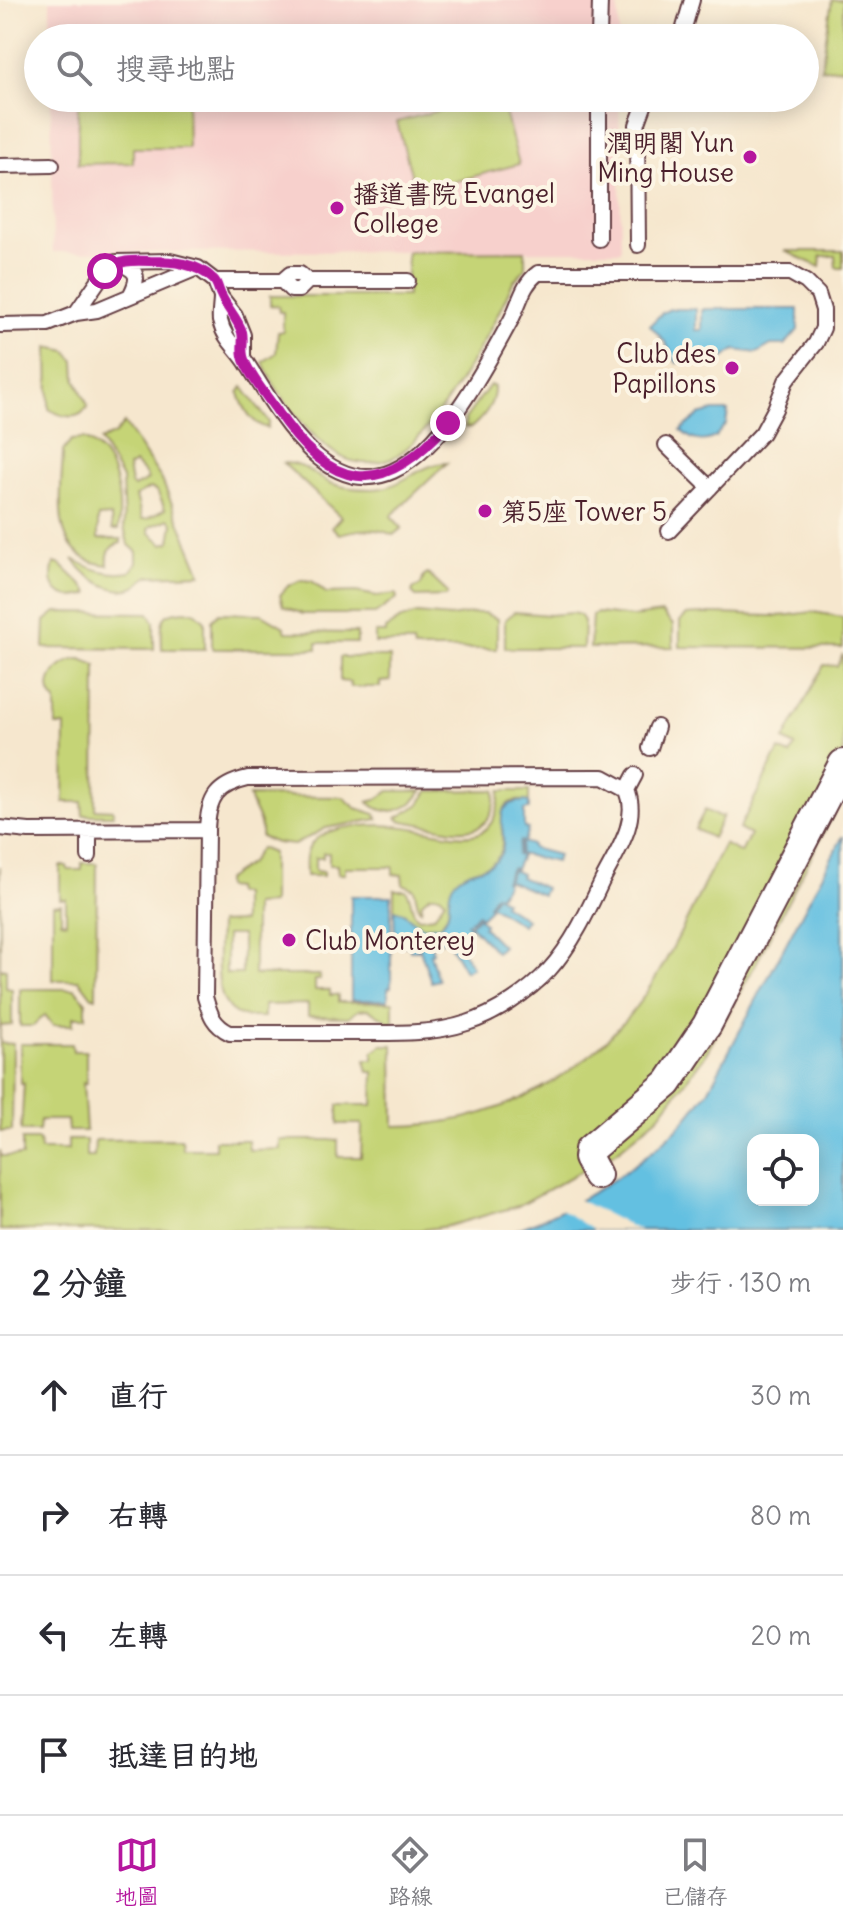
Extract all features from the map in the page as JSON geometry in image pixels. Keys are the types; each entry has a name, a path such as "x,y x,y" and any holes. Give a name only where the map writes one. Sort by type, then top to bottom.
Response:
{"street":[{"path":"597,1175 588,1158 589,1150 668,1083 707,1025 843,764"}],"lane":[{"path":"599,24 600,0"},
{"path":"685,24 692,0"},
{"path":"599,112 599,239"},
{"path":"638,245 637,125 642,112"},
{"path":"0,166 52,165"},
{"path":"76,313 105,271 116,262 170,261 198,268 215,281 221,297 220,321 229,343 243,357 280,416 312,455 331,468 370,476 390,473 407,463 431,443 448,423 512,317 528,281 538,273 790,273 818,294 823,310 823,328 816,343 786,381 762,433 669,531"},
{"path":"116,262 135,273 137,282 131,294"},
{"path":"0,325 48,324 76,313 97,310 198,268"},
{"path":"215,281 282,281 291,290 299,290 308,281 408,281"},
{"path":"666,445 710,488"},
{"path":"650,748 657,727"},
{"path":"627,790 603,777 248,778 233,781 218,791 208,807 205,997 209,1014 218,1027 230,1033 421,1033 468,1023 491,1012 548,971 563,952 629,825 632,812 627,790 635,775"},
{"path":"0,828 29,831 207,830"},
{"path":"89,831 89,856"}],"shaded area":[{"path":"50,0 618,0 619,24 50,24"},
{"name":"播道書院 Evangel College","path":"51,112 619,112 621,251 53,252"}],"green space":[{"path":"832,0 843,0 843,68 821,69"},
{"path":"78,112 187,112 188,148 133,148 133,163 78,164"},
{"path":"434,112 505,112 519,164 416,192 397,122"},
{"path":"525,251 525,269 513,282 460,382 423,432 405,450 387,460 363,463 333,452 294,413 263,362 276,353 278,332 283,331 283,312 279,312 278,306 270,305 270,296 407,296 407,252"},
{"path":"785,251 843,251 843,268 836,268 835,256 821,256 820,267"},
{"path":"48,347 67,351 75,362 76,380 88,406 80,414 65,416 49,409"},
{"path":"490,385 494,387 494,393 488,409 472,427 465,428 465,419"},
{"path":"243,387 269,422 267,428 257,423 246,410 239,393"},
{"path":"124,423 162,480 201,574 150,576 135,587 118,589 92,578 73,559 93,569 115,573 130,572 137,563 137,552 128,544 124,527 122,479 100,441 115,434","holes":["135,463 148,480 134,487 128,467","150,488 157,491 165,509 142,519 136,496","169,519 173,524 170,542 163,544 150,533 151,526"]},
{"path":"83,439 103,455 115,478 118,492 118,530 112,530 111,516 98,517 98,539 121,539 121,543 109,551 108,565 89,560 75,551 62,522 63,451 72,440"},
{"path":"283,463 302,467 338,486 371,489 392,485 428,467 447,463 391,516 402,528 393,535 366,530 339,534 332,527 341,517"},
{"path":"54,563 61,565 89,594 71,597 59,592 52,581"},
{"path":"428,574 448,593 446,596 416,597 412,593"},
{"path":"301,580 312,581 326,593 396,594 397,598 375,614 303,614 283,606 280,595 288,586"},
{"path":"194,611 205,621 205,649 162,649 164,618 174,612"},
{"path":"56,612 149,613 154,622 154,649 44,648 45,621"},
{"path":"514,612 580,615 584,621 583,648 505,648 505,620"},
{"path":"813,612 843,617 843,648 680,647 680,621 687,615 775,616"},
{"path":"219,613 262,614 284,627 286,632 357,633 357,643 317,643 317,649 212,649 212,620"},
{"path":"476,613 497,619 497,649 414,649 413,643 375,643 375,633 386,633 386,629 401,619 417,614 450,617"},
{"path":"662,613 673,625 673,647 590,648 592,615 632,617"},
{"path":"843,654 843,795 704,1057 659,1116 616,1152 518,1206 448,1226 420,1230 0,1230 0,1150 1,1156 22,1156 22,1140 39,1140 40,1150 68,1150 68,1140 86,1140 86,1157 94,1157 95,1140 182,1139 183,1149 215,1149 215,1140 248,1140 249,1150 280,1149 280,1140 338,1140 338,1157 361,1157 362,1124 338,1124 338,1105 373,1105 374,1072 368,1072 365,1060 373,1060 373,1051 382,1045 393,1045 394,1126 431,1124 467,1117 535,1092 566,1073 595,1051 644,996 677,940 724,844 741,853 750,835 739,829 779,750 790,755 795,746 784,740 824,665 837,666"},
{"path":"340,657 390,657 390,681 380,682 380,687 350,687 350,682 340,681"},
{"path":"81,659 96,665 95,809 113,810 113,815 83,815 82,802 64,802 65,726 56,726 56,701 49,688 59,668"},
{"path":"495,790 492,810 486,822 475,828 447,829 397,818 420,804 428,791"},
{"path":"389,791 422,791 411,803 398,810 383,810 368,802"},
{"path":"500,791 529,791 529,802 508,804 502,819 499,856 489,865 466,873 456,881 446,916 438,926 420,927 402,912 394,910 394,890 406,890 419,918 434,916 445,900 440,895 430,895 419,909 414,889 403,884 402,875 393,874 393,867 345,867 345,874 338,874 337,865 329,865 329,853 323,853 323,858 315,858 315,871 323,872 323,876 306,876 308,849 318,838 330,832 377,825 473,835 491,823"},
{"path":"249,796 343,797 356,808 375,814 378,819 326,828 294,845 276,843 261,837 260,825"},
{"path":"705,810 718,817 723,816 712,838 695,829"},
{"path":"260,848 272,853 272,904 254,905 254,975 319,975 320,980 315,980 315,990 330,990 330,995 338,995 338,1002 393,1002 393,1024 368,1009 359,1010 348,1017 308,1016 308,1004 264,1005 264,1017 245,1017 230,1009 224,1000 218,974 219,923 242,922 242,894 235,893 234,888 225,887 225,880 250,863","holes":["226,935 242,935 242,974 226,974"]},
{"path":"82,863 97,865 96,997 92,997 79,980 53,980 53,905 61,904 61,921 66,922 66,899 60,899 60,866 67,866 68,870 82,870"},
{"path":"0,968 6,969 6,988 12,989 12,1025 0,1026"},
{"path":"20,989 75,989 86,1002 86,1017 73,1017 73,1025 53,1025 45,1015 33,1026 20,1026"},
{"path":"0,1043 13,1044 12,1131 0,1131"},
{"path":"20,1044 72,1044 73,1051 86,1051 86,1083 83,1083 86,1131 68,1131 67,1120 40,1120 39,1131 21,1131 24,1083 20,1083"}],"water":[{"path":"670,309 696,309 696,330 702,330 702,309 798,309 798,330 785,345 771,345 757,353 735,350 724,358 701,356 677,363 650,325"},
{"path":"728,411 726,424 715,437 696,440 681,430 699,415"},
{"path":"529,802 529,809 524,810 524,828 528,829 524,842 520,841 517,855 521,856 515,869 511,868 499,896 495,894 488,905 490,908 467,924 470,927 458,934 456,930 433,945 430,941 417,945 418,950 410,950 410,946 395,945 394,910 402,912 422,927 441,925 448,914 453,884 464,874 495,861 503,847 502,814 505,808"},
{"path":"843,836 843,1230 516,1230 581,1200 621,1174 659,1145 689,1116 708,1091"},
{"path":"522,842 558,855 556,862 519,854"},
{"path":"512,870 545,888 542,895 507,880"},
{"path":"496,895 505,901 503,904 526,919 522,925 490,905"},
{"path":"351,896 391,896 391,987 388,988 388,1000 351,1000"},
{"path":"478,917 485,924 483,927 502,946 496,952 470,925"},
{"path":"456,932 461,941 458,944 472,967 465,971 446,938"},
{"path":"430,943 438,980 431,982 419,946"}],"pier":[{"path":"575,1198 640,1230 593,1230 559,1208"}],"place":[{"name":"潤明閣 Yun Ming House","path":"750,157"},
{"name":"播道書院 Evangel College","path":"337,208"},
{"name":"Club des Papillons","path":"732,368"},
{"name":"第5座 Tower 5","path":"485,511"},
{"name":"Club Monterey","path":"289,940"}],"route":[{"path":"105,271 116,262 170,261 198,268 215,281 243,335 243,357 280,416 312,455 331,468 370,476 390,473 431,443 448,423"}]}
